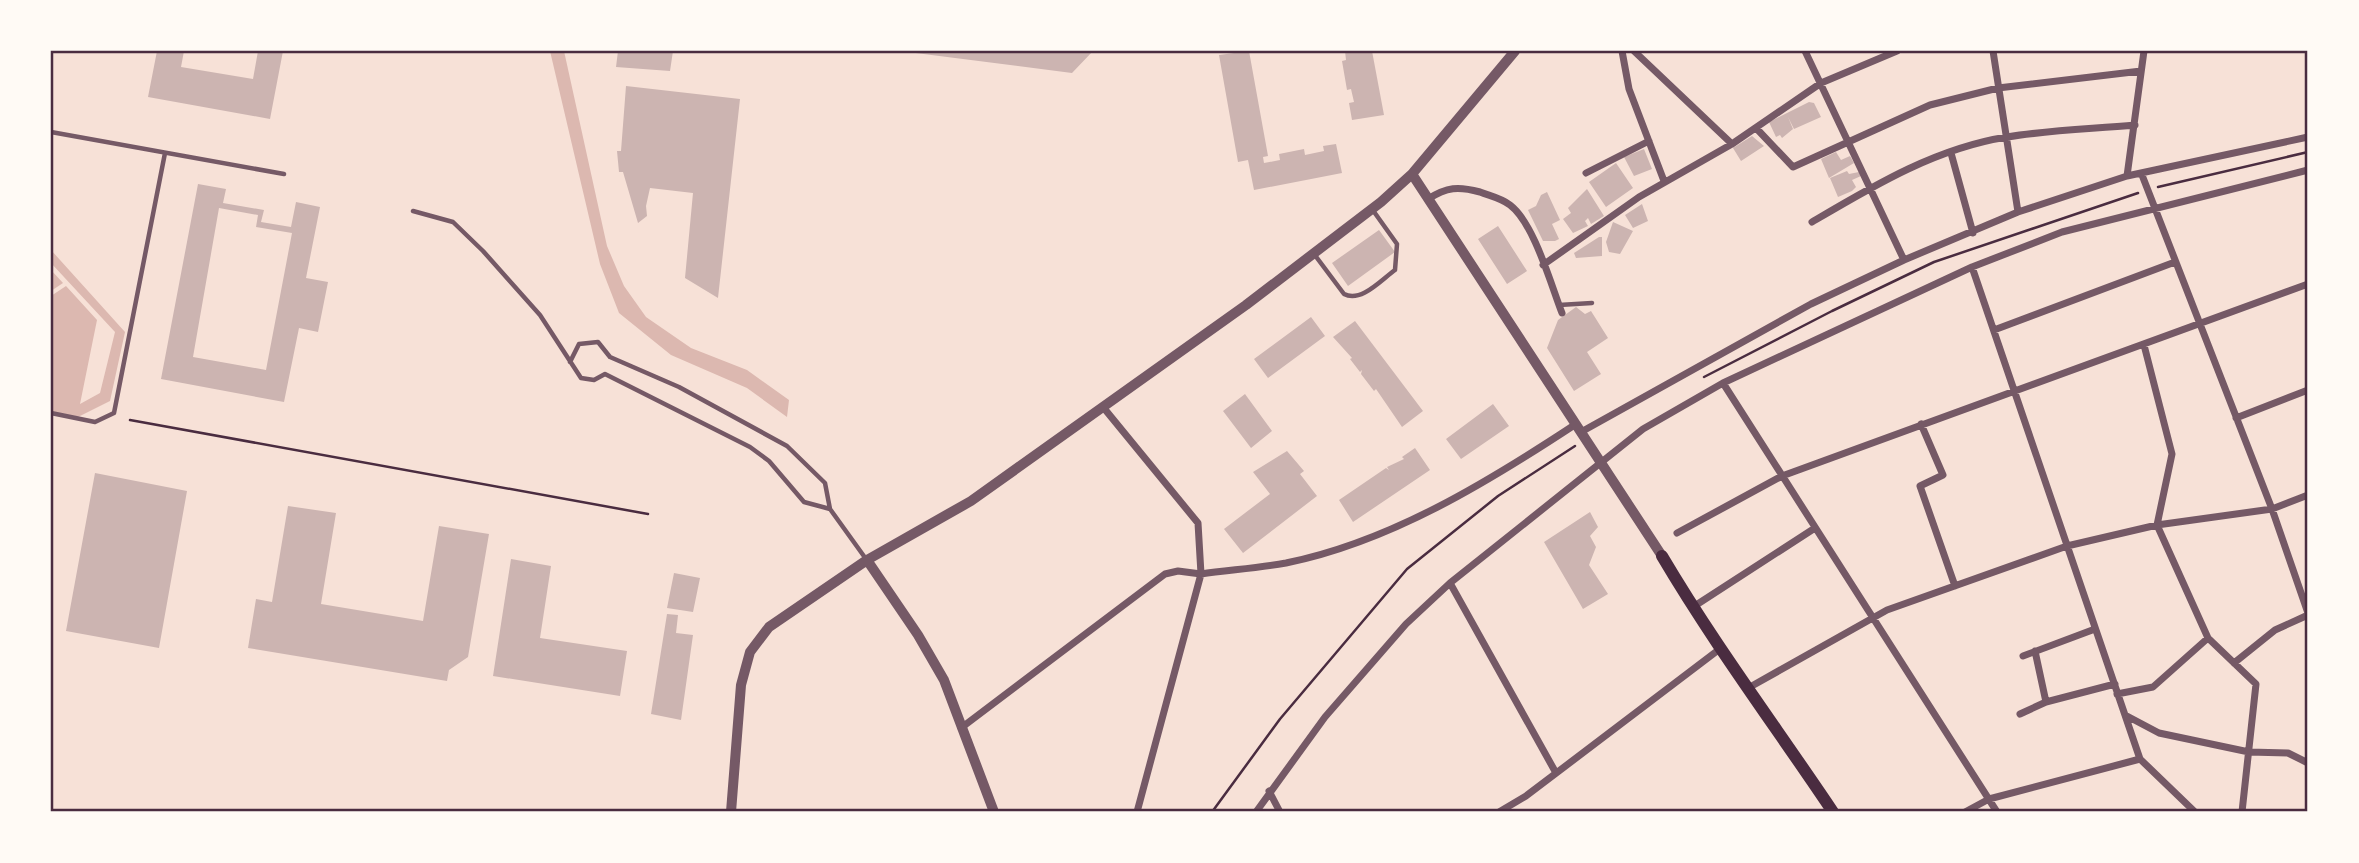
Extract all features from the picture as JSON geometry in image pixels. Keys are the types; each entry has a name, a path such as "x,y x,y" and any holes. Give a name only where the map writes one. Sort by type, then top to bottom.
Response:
{"main road":[{"path":"1662,556 1693,608 1750,687 1833,812"}],"street":[{"path":"731,812 741,685 754,644 769,627 867,559 971,501 1372,209 1412,174 1515,51"},
{"path":"1622,51 1629,89 1664,181"},
{"path":"1634,51 1732,144"},
{"path":"1805,51 1903,260"},
{"path":"1542,265 1664,181 1732,144 1821,83 1897,51"},
{"path":"1993,51 2018,212"},
{"path":"2127,176 2144,51"},
{"path":"1756,128 1790,167 1930,104 1998,88 2141,71"},
{"path":"1812,222 1911,167 1951,153 2006,137 2134,125"},
{"path":"960,729 1165,574 1178,571 1200,574 1287,563 1350,545 1412,519 1811,303 1903,260 2018,212 2127,176 2142,175 2308,137"},
{"path":"1586,173 1649,141"},
{"path":"1951,153 1973,233"},
{"path":"1256,812 1269,791 1366,668 1450,583 1643,429 1723,383 1972,267 2062,232 2308,170"},
{"path":"1412,174 1662,556"},
{"path":"2142,175 2272,509 2308,614 2275,630 2234,663"},
{"path":"1428,199 1445,189 1459,187 1502,199 1523,219 1562,313"},
{"path":"1994,330 2175,262"},
{"path":"1972,267 2140,759 2195,812"},
{"path":"1677,533 1782,476 2308,284"},
{"path":"2144,345 2172,454 2157,525 2208,638 2256,684 2242,812"},
{"path":"1723,383 1997,812"},
{"path":"2236,418 2308,390"},
{"path":"1103,407 1198,523 1200,574 1138,812"},
{"path":"1921,424 1943,475 1920,485 1955,586"},
{"path":"1750,687 1873,618 2067,546 2157,525 2272,509 2308,495"},
{"path":"1693,608 1815,528"},
{"path":"867,559 918,635 944,680 960,729 994,812"},
{"path":"1450,583 1556,773"},
{"path":"2023,656 2095,629"},
{"path":"2117,694 2154,687 2208,638"},
{"path":"1499,812 1556,773 1721,648"},
{"path":"2035,651 2046,702"},
{"path":"2020,714 2046,702 2115,684"},
{"path":"2124,715 2159,733 2249,752 2288,753 2308,763"},
{"path":"1965,812 1989,799 2140,759"},
{"path":"1269,791 1280,812"}],"lane":[{"path":"51,132 284,174"},
{"path":"51,413 95,422 114,412 165,153"},
{"path":"1313,253 1344,295 1350,298 1359,296 1395,270 1397,244 1372,209"},
{"path":"413,211 453,222 540,315 581,378 594,380 605,374 750,447 769,461 804,502 830,509"},
{"path":"1559,305 1592,303"},
{"path":"570,362 579,344 598,342 610,357 762,430 806,462 825,483 830,509 867,559"}],"path":[{"path":"130,420 648,514"},
{"path":"1212,812 1280,719 1407,569 1498,496 1575,446"}],"shaded area":[{"path":"550,51 564,51 607,246 624,286 646,317 691,348 747,370 789,400 787,417 747,388 671,355 619,313 600,264"},
{"path":"51,250 125,332 110,401 76,418 51,411"}],"pier":[{"path":"51,263 115,332 100,393 80,404 97,320 66,286 51,296 51,291 63,283 51,270"}],"building":[{"path":"157,51 184,51 181,67 253,79 258,51 283,51 270,119 148,97"},
{"path":"618,51 673,51 670,71 616,67"},
{"path":"900,51 1093,51 1072,73"},
{"path":"1249,51 1268,156 1263,157 1264,163 1280,160 1279,154 1304,149 1305,155 1324,151 1323,146 1336,144 1342,173 1254,190 1248,160 1238,162 1219,55"},
{"path":"1345,51 1372,51 1384,115 1352,120 1349,103 1354,102 1351,89 1347,90 1342,61 1346,60"},
{"path":"626,86 740,99 718,298 685,278 693,193 650,188 647,216 638,223 623,172 619,172 617,151 621,151"},
{"path":"1809,102 1814,103 1821,117 1794,129 1788,117 1793,129 1782,138 1780,135 1776,137 1769,122"},
{"path":"1752,136 1764,146 1741,161 1733,148"},
{"path":"1644,149 1652,169 1634,176 1624,157"},
{"path":"1836,152 1841,160 1850,156 1854,163 1829,178 1821,159"},
{"path":"1616,163 1633,188 1606,207 1589,182"},
{"path":"1847,171 1849,174 1859,172 1861,176 1852,180 1856,187 1852,191 1838,197 1830,178"},
{"path":"198,184 226,189 223,203 264,210 261,222 291,227 296,202 320,207 306,278 328,282 318,332 299,328 284,402 161,379","holes":["219,208 258,215 256,227 292,233 266,370 193,357"]},
{"path":"1587,189 1604,216 1591,224 1588,218 1585,221 1588,226 1573,233 1563,219 1571,213 1568,208"},
{"path":"1547,192 1560,220 1552,224 1559,239 1555,241 1543,241 1528,210 1536,206 1541,195"},
{"path":"1642,204 1648,221 1633,228 1625,215"},
{"path":"1613,222 1633,231 1620,254 1609,252 1606,242"},
{"path":"1498,226 1527,271 1507,284 1478,239"},
{"path":"1379,230 1395,252 1348,286 1332,263"},
{"path":"1602,237 1602,256 1576,258 1574,253"},
{"path":"1576,307 1585,314 1591,311 1608,338 1587,352 1601,374 1574,391 1547,348 1558,320"},
{"path":"1311,317 1325,336 1268,378 1254,359"},
{"path":"1355,321 1423,411 1402,427 1376,389 1374,391 1361,374 1362,370 1360,372 1350,359 1352,358 1333,337"},
{"path":"1245,394 1272,431 1251,448 1223,411"},
{"path":"1493,404 1509,426 1461,459 1446,439"},
{"path":"1415,448 1430,470 1353,522 1339,500 1386,468 1389,470 1387,467 1404,459 1402,457"},
{"path":"1287,451 1304,471 1300,474 1317,496 1243,553 1224,529 1270,494 1253,472"},
{"path":"95,473 187,491 159,648 66,631"},
{"path":"288,506 336,513 321,604 423,621 439,526 489,534 468,657 449,670 447,681 248,648 256,599 272,602"},
{"path":"1590,512 1598,527 1590,536 1596,547 1589,565 1608,594 1583,609 1544,542"},
{"path":"511,559 551,566 540,638 627,651 620,696 493,676"},
{"path":"674,573 700,578 693,612 667,608"},
{"path":"667,614 678,615 676,633 693,635 681,720 651,714"}]}
